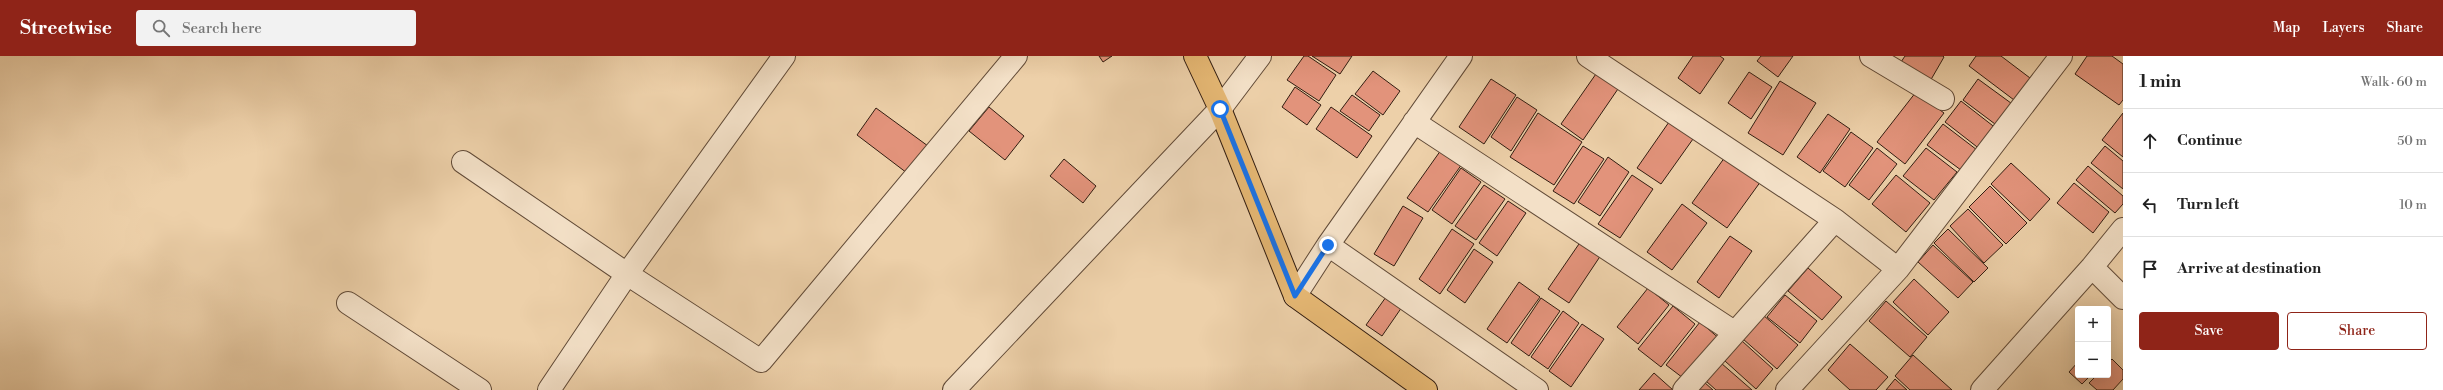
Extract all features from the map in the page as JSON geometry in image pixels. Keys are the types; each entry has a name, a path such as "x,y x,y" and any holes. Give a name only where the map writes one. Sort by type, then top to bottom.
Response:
{"main road":[{"path":"1195,56 1220,109 1295,296 1426,390"}],"street":[{"path":"549,390 627,274 784,56"},
{"path":"463,162 627,274 761,361 1016,56"},
{"path":"954,390 1220,109 1260,56"},
{"path":"1295,296 1328,245 1461,56"},
{"path":"1588,56 1835,220 1898,269"},
{"path":"1787,390 1898,269 2062,56"},
{"path":"1882,59 1943,99"},
{"path":"1414,122 1734,332"},
{"path":"1684,390 1835,220"},
{"path":"1982,390 2092,267 2123,229"},
{"path":"1328,245 1537,390"},
{"path":"2092,267 2123,298"},
{"path":"348,303 480,390"}],"building":[{"path":"1099,56 1112,56 1103,62"},
{"path":"1304,56 1308,56 1336,75 1319,101 1287,80"},
{"path":"1312,56 1352,56 1340,74"},
{"path":"1693,56 1720,56 1724,59 1700,94 1678,78"},
{"path":"1761,56 1793,56 1778,77 1757,61"},
{"path":"1905,56 1944,57 1929,83 1899,65"},
{"path":"1976,56 2001,56 2034,81 2018,103 1969,66"},
{"path":"2087,56 2112,56 2123,64 2123,100 2119,105 2075,74"},
{"path":"1373,71 1400,91 1383,115 1355,94"},
{"path":"1598,71 1620,86 1583,140 1561,124"},
{"path":"1749,72 1772,87 1751,119 1728,103"},
{"path":"1491,79 1516,95 1484,144 1459,127"},
{"path":"1978,79 2015,106 1999,127 1963,100"},
{"path":"1780,81 1816,103 1783,155 1748,133"},
{"path":"1295,87 1321,105 1307,125 1282,107"},
{"path":"1916,92 1944,113 1905,164 1877,142"},
{"path":"1352,95 1380,115 1369,131 1340,111"},
{"path":"1517,97 1537,110 1511,151 1491,137"},
{"path":"1961,101 1997,129 1981,150 1945,122"},
{"path":"989,107 1024,136 1005,160 969,131"},
{"path":"1331,107 1372,136 1357,158 1316,129"},
{"path":"876,108 928,146 907,173 857,135"},
{"path":"1538,113 1582,142 1554,185 1510,157"},
{"path":"2123,113 2123,157 2102,140"},
{"path":"1828,114 1850,129 1820,173 1797,157"},
{"path":"1669,122 1693,139 1661,184 1637,168"},
{"path":"1943,124 1981,153 1965,173 1927,145"},
{"path":"1851,132 1873,148 1845,187 1823,171"},
{"path":"1583,146 1604,159 1574,204 1553,191"},
{"path":"2105,146 2123,161 2123,189 2091,163"},
{"path":"1877,148 1897,164 1869,200 1849,185"},
{"path":"1926,148 1957,172 1934,200 1903,176"},
{"path":"1441,150 1462,164 1428,212 1407,198"},
{"path":"1608,157 1629,172 1600,216 1578,202"},
{"path":"1725,157 1761,181 1727,228 1692,203"},
{"path":"1064,159 1096,186 1083,203 1050,176"},
{"path":"2011,163 2050,199 2030,221 1991,184"},
{"path":"2088,166 2123,196 2123,204 2115,213 2076,180"},
{"path":"1461,168 1481,182 1452,224 1432,210"},
{"path":"1632,175 1653,189 1620,238 1598,224"},
{"path":"1896,175 1930,203 1906,232 1872,204"},
{"path":"2074,183 2109,212 2093,233 2057,203"},
{"path":"1484,185 1505,199 1476,240 1455,226"},
{"path":"1990,186 2027,223 2006,244 1969,207"},
{"path":"1508,201 1526,213 1497,256 1479,243"},
{"path":"1682,204 1707,223 1672,270 1647,252"},
{"path":"1403,206 1423,218 1394,266 1374,254"},
{"path":"1968,209 2003,245 1984,263 1950,226"},
{"path":"1452,229 1474,244 1440,294 1419,279"},
{"path":"1948,229 1988,268 1974,282 1934,243"},
{"path":"1730,236 1752,251 1719,298 1697,282"},
{"path":"1581,241 1601,255 1569,303 1548,289"},
{"path":"1933,245 1973,282 1958,298 1918,262"},
{"path":"1474,249 1493,262 1465,303 1447,290"},
{"path":"1808,268 1842,297 1822,320 1788,291"},
{"path":"1914,279 1949,312 1928,335 1893,302"},
{"path":"1519,282 1540,297 1507,343 1487,329"},
{"path":"1648,288 1669,305 1638,344 1617,327"},
{"path":"1785,295 1817,321 1800,343 1767,317"},
{"path":"1386,297 1402,307 1382,336 1366,325"},
{"path":"1541,298 1560,311 1529,356 1511,343"},
{"path":"1886,301 1927,337 1910,357 1869,321"},
{"path":"1673,306 1695,324 1661,367 1638,349"},
{"path":"1563,311 1579,323 1548,369 1531,357"},
{"path":"1763,315 1798,345 1777,369 1743,339"},
{"path":"1700,322 1721,340 1687,381 1666,365"},
{"path":"1582,324 1604,339 1571,387 1549,371"},
{"path":"1742,341 1773,369 1756,389 1725,361"},
{"path":"1850,344 1888,377 1876,390 1850,390 1828,370"},
{"path":"1913,355 1952,390 1910,390 1895,376"},
{"path":"2112,359 2123,370 2123,379 2113,390 2097,390 2089,383 2094,378 2111,378"},
{"path":"1721,363 1752,390 1716,390 1706,381"},
{"path":"2075,365 2075,378 2069,372"},
{"path":"1654,373 1673,390 1639,390"},
{"path":"2076,378 2088,378 2082,384"},
{"path":"1895,379 1907,390 1886,390"},
{"path":"1704,382 1713,390 1697,390"}],"route":[{"path":"1220,109 1295,296 1328,245"}]}
